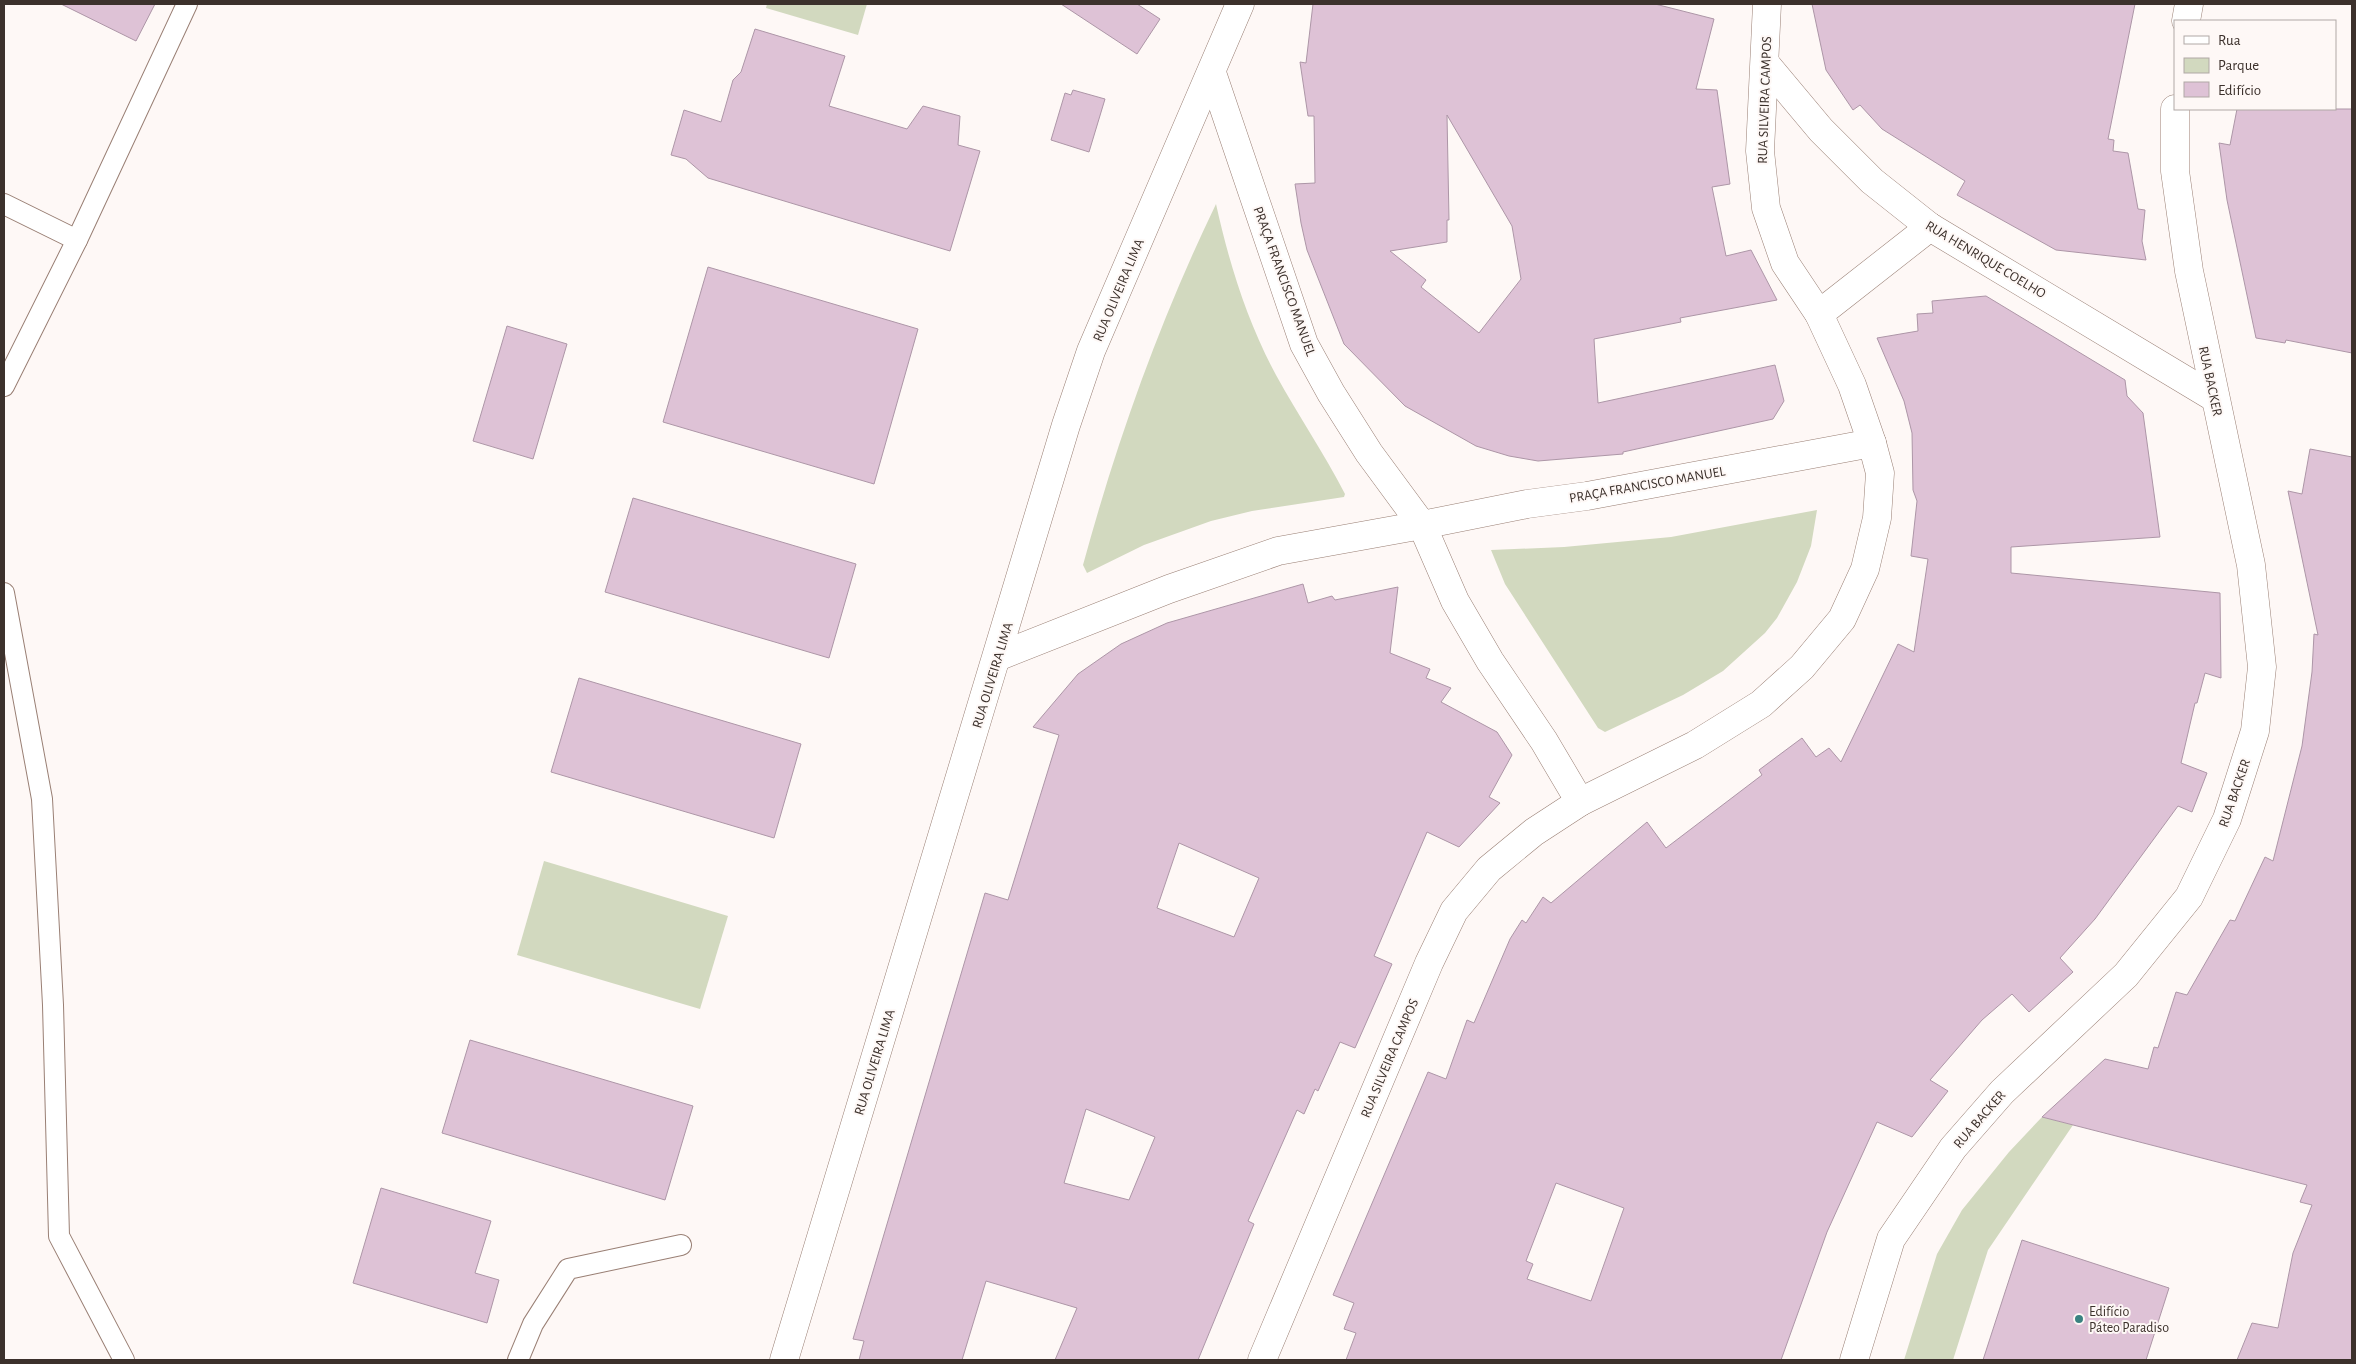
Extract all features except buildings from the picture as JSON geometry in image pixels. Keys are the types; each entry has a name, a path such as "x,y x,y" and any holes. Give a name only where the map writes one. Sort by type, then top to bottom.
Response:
{"street":[{"name":"RUA OLIVEIRA LIMA","path":"784,1360 1066,425 1091,351 1240,4"},
{"name":"RUA SILVEIRA CAMPOS","path":"1262,1360 1429,963 1454,911 1489,869 1534,832 1580,802 1695,744 1761,704 1802,667 1842,619 1866,569 1877,518 1880,473 1872,443 1852,385 1819,314 1786,263 1766,208 1760,152 1766,63 1767,4"},
{"path":"2186,20 2189,4"},
{"name":"RUA HENRIQUE COELHO","path":"1766,63 1821,130 1872,181 1930,227 2215,398"},
{"name":"PRAÇA FRANCISCO MANUEL","path":"1212,72 1304,344 1331,393 1369,453 1422,525 1460,610 1490,661 1544,742 1580,802"},
{"name":"RUA BACKER","path":"1854,1360 1891,1239 1953,1148 2002,1092 2126,975 2189,896 2227,819 2255,731 2262,666 2251,565 2188,271 2175,171 2175,110"},
{"path":"1819,314 1930,227"},
{"name":"PRAÇA FRANCISCO MANUEL","path":"997,657 1169,589 1278,551 1527,504 1587,496 1872,443"}],"lane":[{"path":"4,386 77,240 187,4"},
{"path":"4,204 77,240"},
{"path":"4,593 42,798 53,1005 59,1236 124,1360"},
{"path":"518,1360 533,1324 568,1269 681,1245"}],"green space":[{"path":"767,4 867,4 858,35 766,8"},
{"path":"1216,204 1233,270 1256,334 1276,375 1337,479 1345,494 1344,497 1252,511 1211,521 1144,545 1087,573 1083,565 1125,426 1176,292"},
{"path":"1817,510 1811,546 1797,582 1777,618 1765,633 1723,671 1683,695 1605,732 1598,728 1505,584 1491,550 1564,547 1671,537"},
{"path":"544,861 728,916 700,1009 517,955"},
{"path":"2042,1117 2073,1125 1988,1250 1953,1360 1904,1360 1937,1254 1962,1210 2009,1152"}],"place":[{"name":"Edifício Páteo Paradiso","path":"2079,1319"}]}
